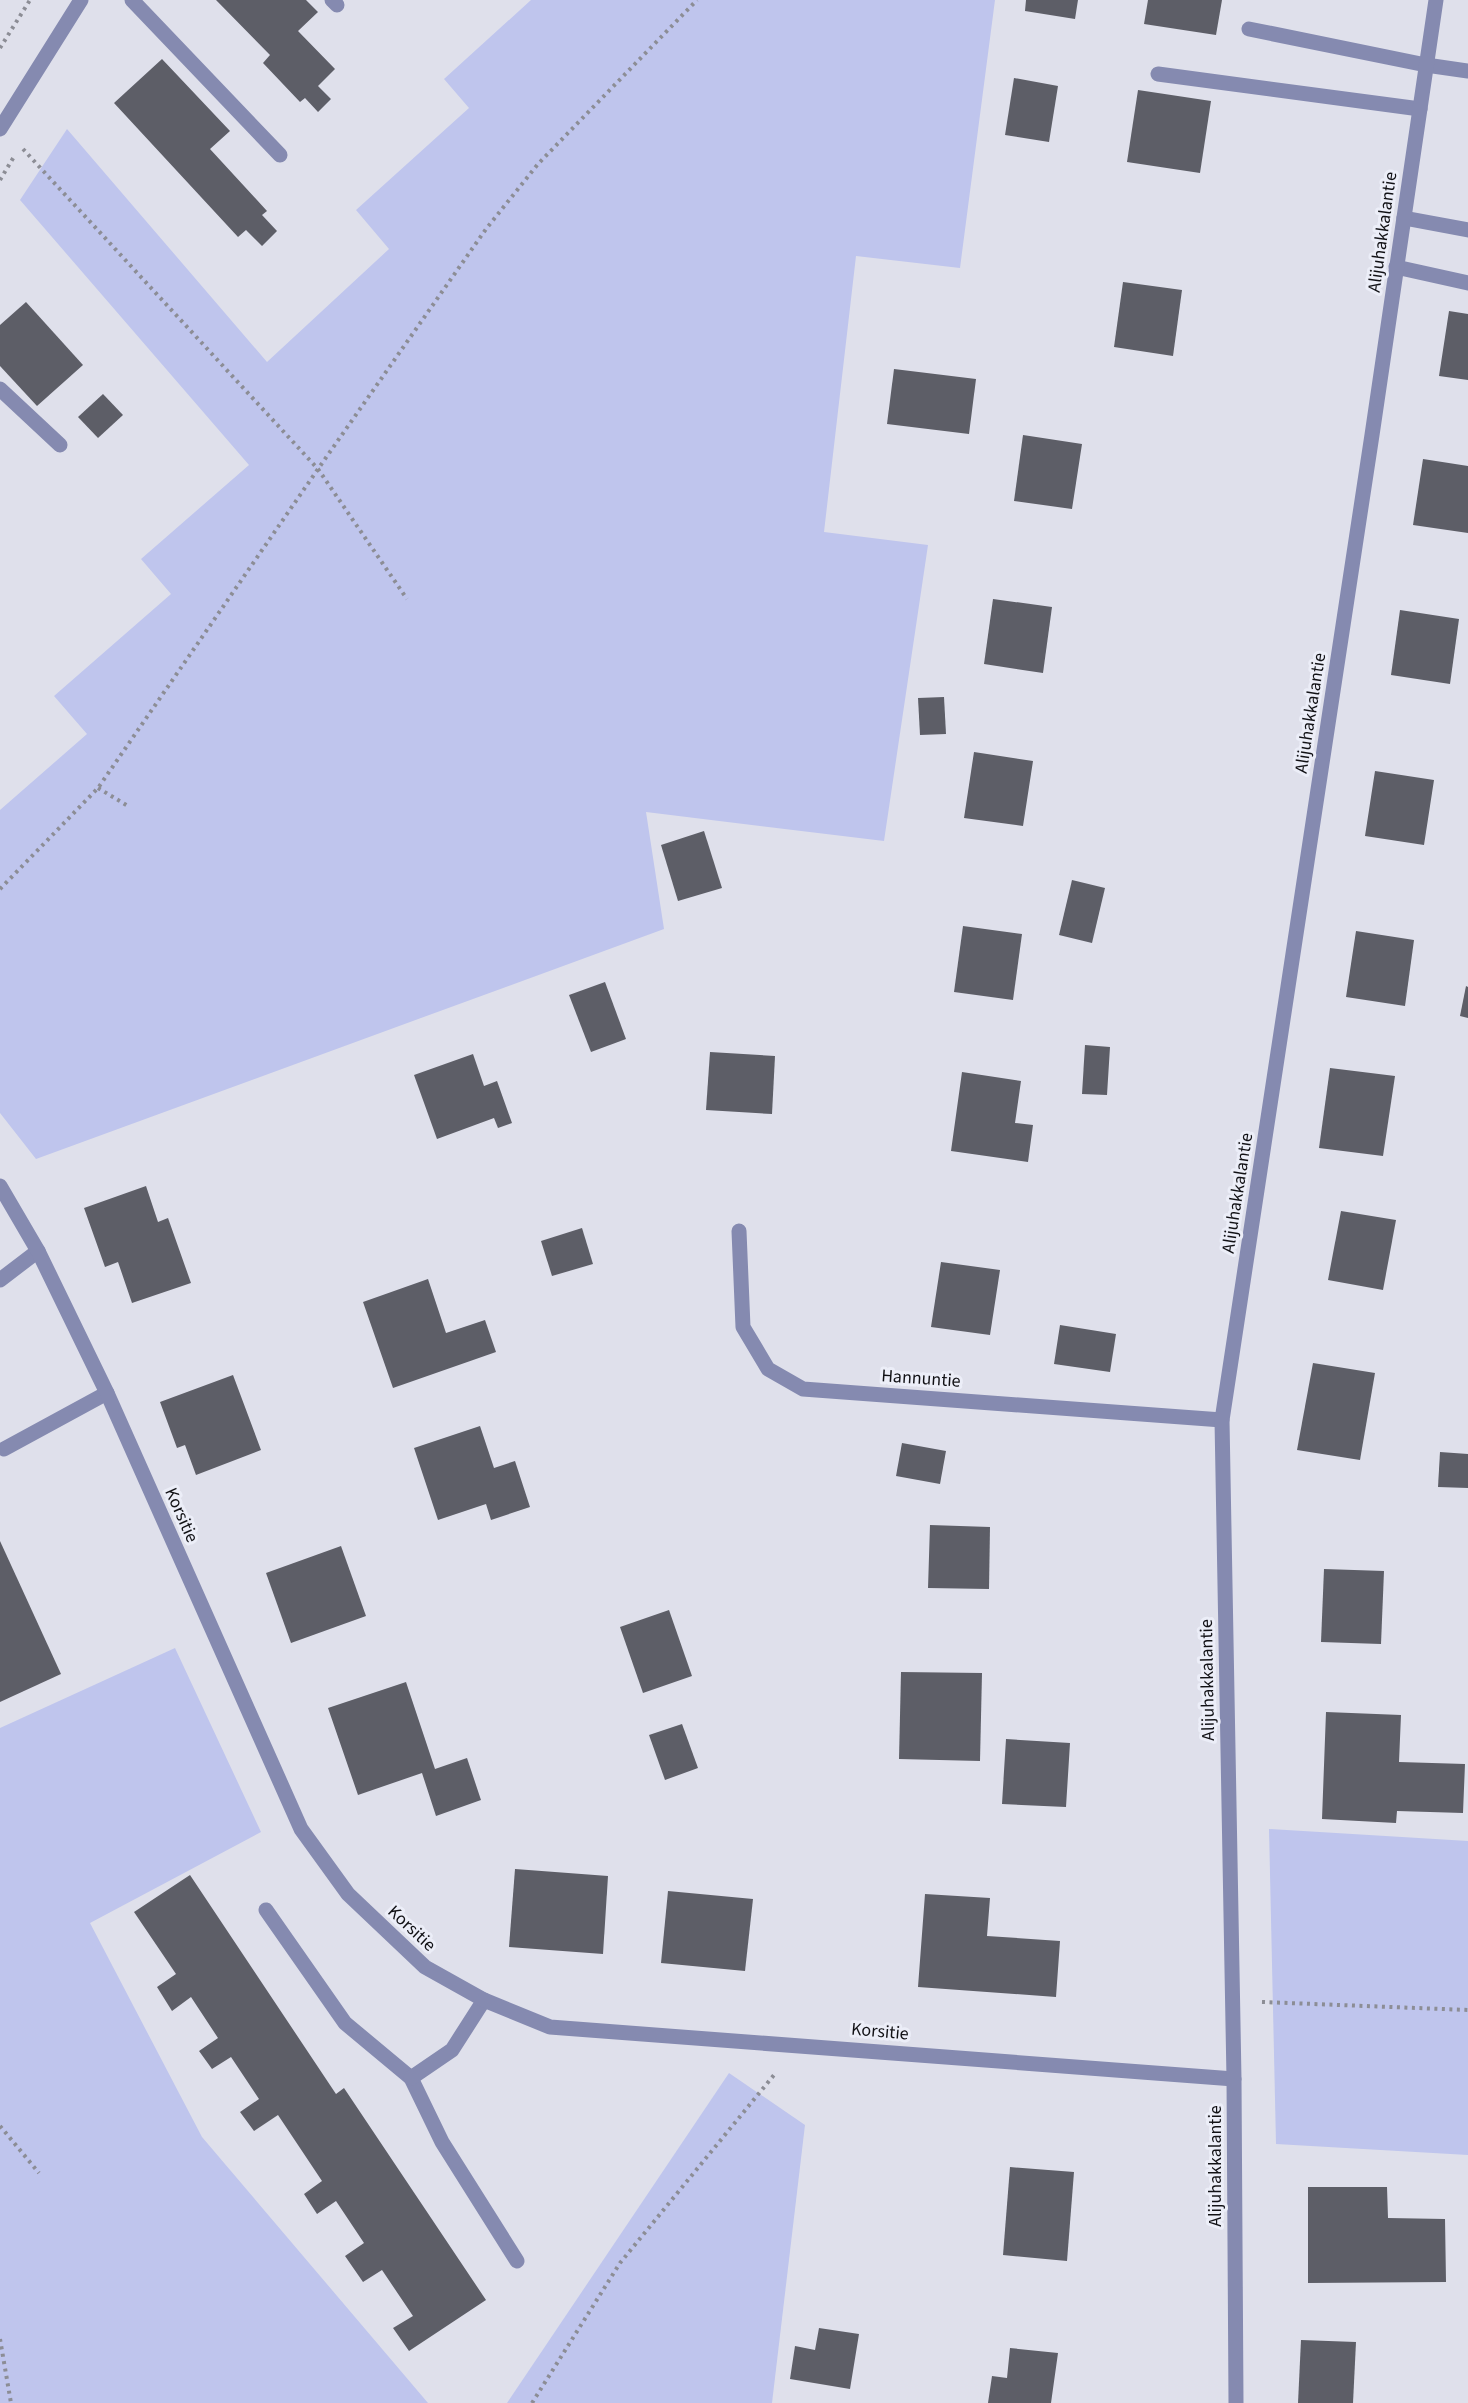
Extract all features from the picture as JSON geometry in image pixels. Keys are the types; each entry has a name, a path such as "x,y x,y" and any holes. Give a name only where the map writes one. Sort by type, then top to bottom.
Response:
{"street":[{"path":"0,129 81,0"},
{"path":"132,0 280,155"},
{"name":"Alijuhakkalantie","path":"1236,2403 1234,2079 1222,1420 1436,0"},
{"path":"1249,29 1426,65 1468,71"},
{"path":"1158,74 1420,110"},
{"path":"1404,218 1468,230"},
{"path":"1396,267 1468,283"},
{"path":"0,389 60,445"},
{"name":"Korsitie","path":"0,1186 38,1251 107,1393 301,1829 348,1894 425,1967 484,2000 550,2027 799,2044 1234,2079"},
{"name":"Hannuntie","path":"739,1231 743,1327 768,1369 802,1389 1222,1420"},
{"path":"0,1280 38,1251"},
{"path":"4,1449 107,1393"},
{"path":"266,1910 345,2023 411,2078 442,2142 517,2261"},
{"path":"411,2078 452,2050 484,2000"}],"path":[{"path":"0,48 30,0"},
{"path":"0,888 98,788 486,229 538,164 697,0"},
{"path":"21,147 318,469 407,599"},
{"path":"98,788 128,806"},
{"path":"1231,2001 1468,2010"},
{"path":"532,2403 620,2263 799,2044"},
{"path":"0,2126 39,2173"},
{"path":"0,2339 11,2403"}],"shaded area":[{"path":"531,0 995,0 960,268 856,256 824,532 928,545 884,841 646,812 664,929 36,1159 0,1113 0,810 87,734 54,696 171,594 141,559 249,465 20,200 67,129 267,362 389,249 356,210 469,108 444,79"},
{"path":"175,1648 261,1832 90,1923 202,2137 428,2403 0,2403 0,1728"},
{"path":"1269,1829 1468,1841 1468,2155 1276,2144"},
{"path":"729,2073 805,2125 772,2403 507,2403"}],"building":[{"path":"216,0 306,0 318,12 298,31 335,69 318,86 331,99 318,112 305,98 300,102 263,63 270,55"},
{"path":"1026,0 1078,0 1075,19 1025,11"},
{"path":"1148,0 1222,0 1216,35 1144,24"},
{"path":"162,59 230,131 210,149 267,211 262,215 277,231 262,246 246,230 238,237 114,103"},
{"path":"1014,78 1058,86 1049,142 1005,135"},
{"path":"1138,90 1211,101 1200,173 1127,162"},
{"path":"1123,282 1182,290 1173,356 1114,347"},
{"path":"26,302 83,365 37,406 0,366 0,325"},
{"path":"1449,311 1468,314 1468,380 1439,376"},
{"path":"894,369 976,379 969,434 887,424"},
{"path":"103,394 123,415 98,438 78,417"},
{"path":"1023,435 1082,444 1072,509 1014,501"},
{"path":"1423,459 1468,466 1468,533 1413,525"},
{"path":"993,599 1052,607 1043,673 984,664"},
{"path":"1400,610 1459,619 1450,684 1391,675"},
{"path":"944,697 946,734 920,735 918,698"},
{"path":"974,752 1033,761 1023,826 964,818"},
{"path":"1375,771 1434,780 1424,845 1365,836"},
{"path":"704,831 722,888 678,901 661,845"},
{"path":"1072,880 1105,888 1092,943 1059,935"},
{"path":"963,926 1022,934 1013,1000 954,992"},
{"path":"1356,931 1414,940 1405,1006 1346,997"},
{"path":"605,982 626,1039 591,1052 569,995"},
{"path":"1466,986 1468,987 1468,1018 1460,1016"},
{"path":"1085,1045 1110,1047 1107,1095 1082,1094"},
{"path":"710,1052 775,1056 772,1114 706,1110"},
{"path":"473,1054 484,1086 497,1081 512,1123 498,1128 494,1118 437,1139 414,1075"},
{"path":"1330,1068 1395,1076 1383,1156 1319,1148"},
{"path":"962,1072 1021,1081 1015,1123 1033,1125 1028,1162 951,1151"},
{"path":"146,1186 158,1222 168,1218 191,1283 132,1303 118,1262 105,1267 84,1208"},
{"path":"1341,1211 1396,1220 1383,1290 1328,1280"},
{"path":"582,1228 593,1264 552,1276 541,1241"},
{"path":"941,1262 1000,1270 990,1335 931,1327"},
{"path":"428,1279 446,1333 485,1320 496,1352 393,1388 363,1302"},
{"path":"1060,1325 1116,1334 1110,1372 1054,1364"},
{"path":"1313,1363 1375,1373 1360,1460 1297,1450"},
{"path":"233,1375 261,1450 196,1475 185,1445 177,1448 160,1402"},
{"path":"480,1426 494,1468 515,1461 530,1507 491,1520 486,1504 438,1520 414,1448"},
{"path":"902,1443 946,1451 940,1484 896,1476"},
{"path":"1440,1452 1468,1454 1468,1488 1438,1487"},
{"path":"930,1525 990,1527 989,1589 928,1588"},
{"path":"0,1541 61,1674 0,1702"},
{"path":"341,1546 366,1616 291,1643 266,1573"},
{"path":"1324,1569 1384,1571 1381,1644 1321,1642"},
{"path":"669,1610 692,1676 643,1693 620,1627"},
{"path":"901,1672 982,1673 980,1761 899,1759"},
{"path":"406,1682 435,1769 467,1758 481,1800 436,1816 422,1773 358,1795 328,1708"},
{"path":"1326,1712 1401,1715 1399,1762 1465,1764 1463,1813 1397,1811 1396,1823 1322,1819"},
{"path":"682,1724 698,1768 665,1780 649,1735"},
{"path":"1006,1739 1070,1743 1066,1807 1002,1804"},
{"path":"515,1869 608,1876 603,1954 509,1947"},
{"path":"190,1875 336,2094 344,2088 486,2300 409,2351 393,2328 413,2316 382,2270 363,2282 345,2256 364,2243 336,2201 317,2214 304,2194 322,2181 278,2115 254,2131 240,2112 259,2099 231,2057 212,2069 199,2051 218,2038 191,1997 172,2011 157,1987 176,1974 134,1912"},
{"path":"668,1891 753,1899 745,1971 661,1963"},
{"path":"925,1894 990,1898 987,1936 1060,1941 1056,1997 918,1987"},
{"path":"1010,2167 1074,2172 1067,2261 1003,2255"},
{"path":"1308,2187 1387,2187 1388,2218 1445,2219 1446,2282 1308,2283"},
{"path":"819,2328 859,2334 850,2389 790,2379 795,2346 815,2350"},
{"path":"1301,2340 1356,2342 1353,2403 1298,2403"},
{"path":"1010,2348 1058,2353 1051,2403 988,2403 992,2376 1007,2378"}]}
